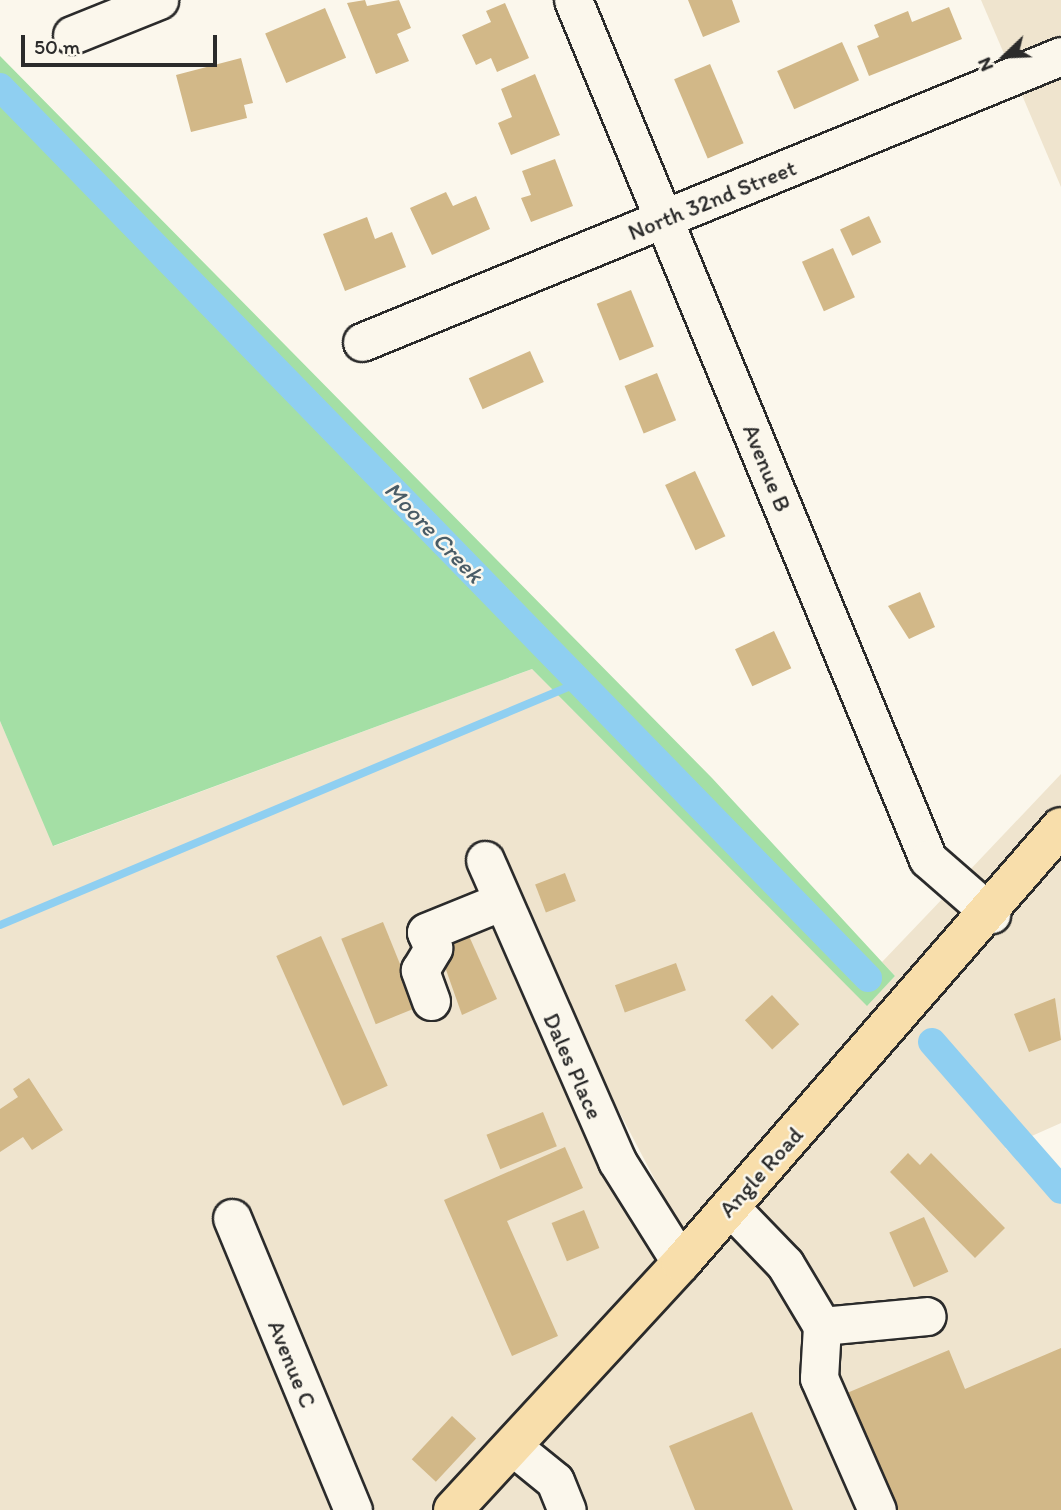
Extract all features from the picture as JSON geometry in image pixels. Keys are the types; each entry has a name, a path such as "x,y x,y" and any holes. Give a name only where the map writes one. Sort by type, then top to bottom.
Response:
{"main road":[{"name":"Angle Road","path":"453,1510 681,1263 991,914 1061,827"}],"street":[{"path":"72,35 159,0"},
{"name":"Avenue B","path":"573,0 928,859 991,914"},
{"name":"North 32nd Street","path":"362,342 1061,56"},
{"name":"Dales Place","path":"485,860 617,1161 681,1263"},
{"path":"431,1001 420,970 433,948 426,932 502,901"},
{"path":"730,1207 785,1264 822,1326 819,1378 877,1510"},
{"name":"Avenue C","path":"232,1218 353,1510"},
{"path":"822,1326 928,1316"},
{"path":"512,1446 555,1480 567,1510"}],"shaded area":[{"path":"981,0 1061,0 1061,41 1008,63"},
{"path":"1061,71 1061,187 1019,88"},
{"path":"532,669 867,1005 895,976 882,962 946,895 970,916 685,1237 570,1018 663,1261 434,1510 369,1510 241,1200 213,1211 336,1510 0,1510 0,721 54,846"},
{"path":"1061,774 1061,805 989,893 967,873"},
{"path":"1061,849 1061,1123 1005,1148 1061,1200 1061,1510 471,1510"}],"green space":[{"path":"0,56 712,778 895,976 867,1006 532,669 53,846 0,721"}],"building":[{"path":"365,0 367,6 399,0 411,28 397,34 409,61 376,74 347,3"},
{"path":"688,0 732,0 740,22 703,37"},
{"path":"505,3 529,58 497,72 491,58 476,65 462,35 491,22 486,11"},
{"path":"949,7 962,39 869,76 857,46 879,37 874,25 908,11 912,22"},
{"path":"325,8 346,58 286,83 265,33"},
{"path":"842,42 859,80 794,109 777,71"},
{"path":"241,58 253,103 244,105 247,118 191,132 176,75"},
{"path":"710,64 744,143 708,158 674,79"},
{"path":"535,74 560,135 511,155 498,123 512,117 501,89"},
{"path":"555,159 573,206 531,222 521,198 531,195 522,171"},
{"path":"446,192 453,206 476,196 490,229 432,255 410,208"},
{"path":"869,216 881,242 852,256 840,230"},
{"path":"367,217 375,239 392,232 406,267 345,291 323,234"},
{"path":"833,248 855,297 824,311 802,262"},
{"path":"631,290 654,347 620,360 597,304"},
{"path":"530,351 544,382 483,409 469,378"},
{"path":"657,373 676,420 644,433 625,386"},
{"path":"695,471 725,536 696,550 665,485"},
{"path":"920,592 935,627 909,639 888,606"},
{"path":"774,631 791,668 752,686 735,649"},
{"path":"565,873 576,901 546,912 535,884"},
{"path":"383,922 417,1007 376,1024 341,939"},
{"path":"321,936 388,1086 343,1106 276,956"},
{"path":"469,936 497,999 462,1015 439,950"},
{"path":"676,963 686,990 625,1012 615,985"},
{"path":"772,995 799,1024 772,1049 745,1020"},
{"path":"1055,998 1061,1040 1029,1052 1014,1014"},
{"path":"29,1078 63,1130 32,1150 23,1137 0,1152 0,1109 18,1097 13,1089"},
{"path":"543,1112 557,1146 500,1169 486,1135"},
{"path":"565,1147 583,1188 507,1221 558,1336 512,1356 444,1200"},
{"path":"908,1153 920,1165 931,1153 1005,1228 975,1258 890,1172"},
{"path":"584,1210 599,1248 567,1261 552,1223"},
{"path":"924,1217 948,1272 914,1287 889,1232"},
{"path":"1061,1348 1061,1510 896,1510 847,1393 949,1350 965,1389"},
{"path":"752,1412 793,1510 695,1510 669,1446"},
{"path":"452,1416 476,1439 436,1482 412,1459"}],"waterway":[{"name":"Moore Creek","path":"0,87 868,978"},
{"path":"0,925 580,682"},
{"path":"932,1042 1061,1190"}]}
